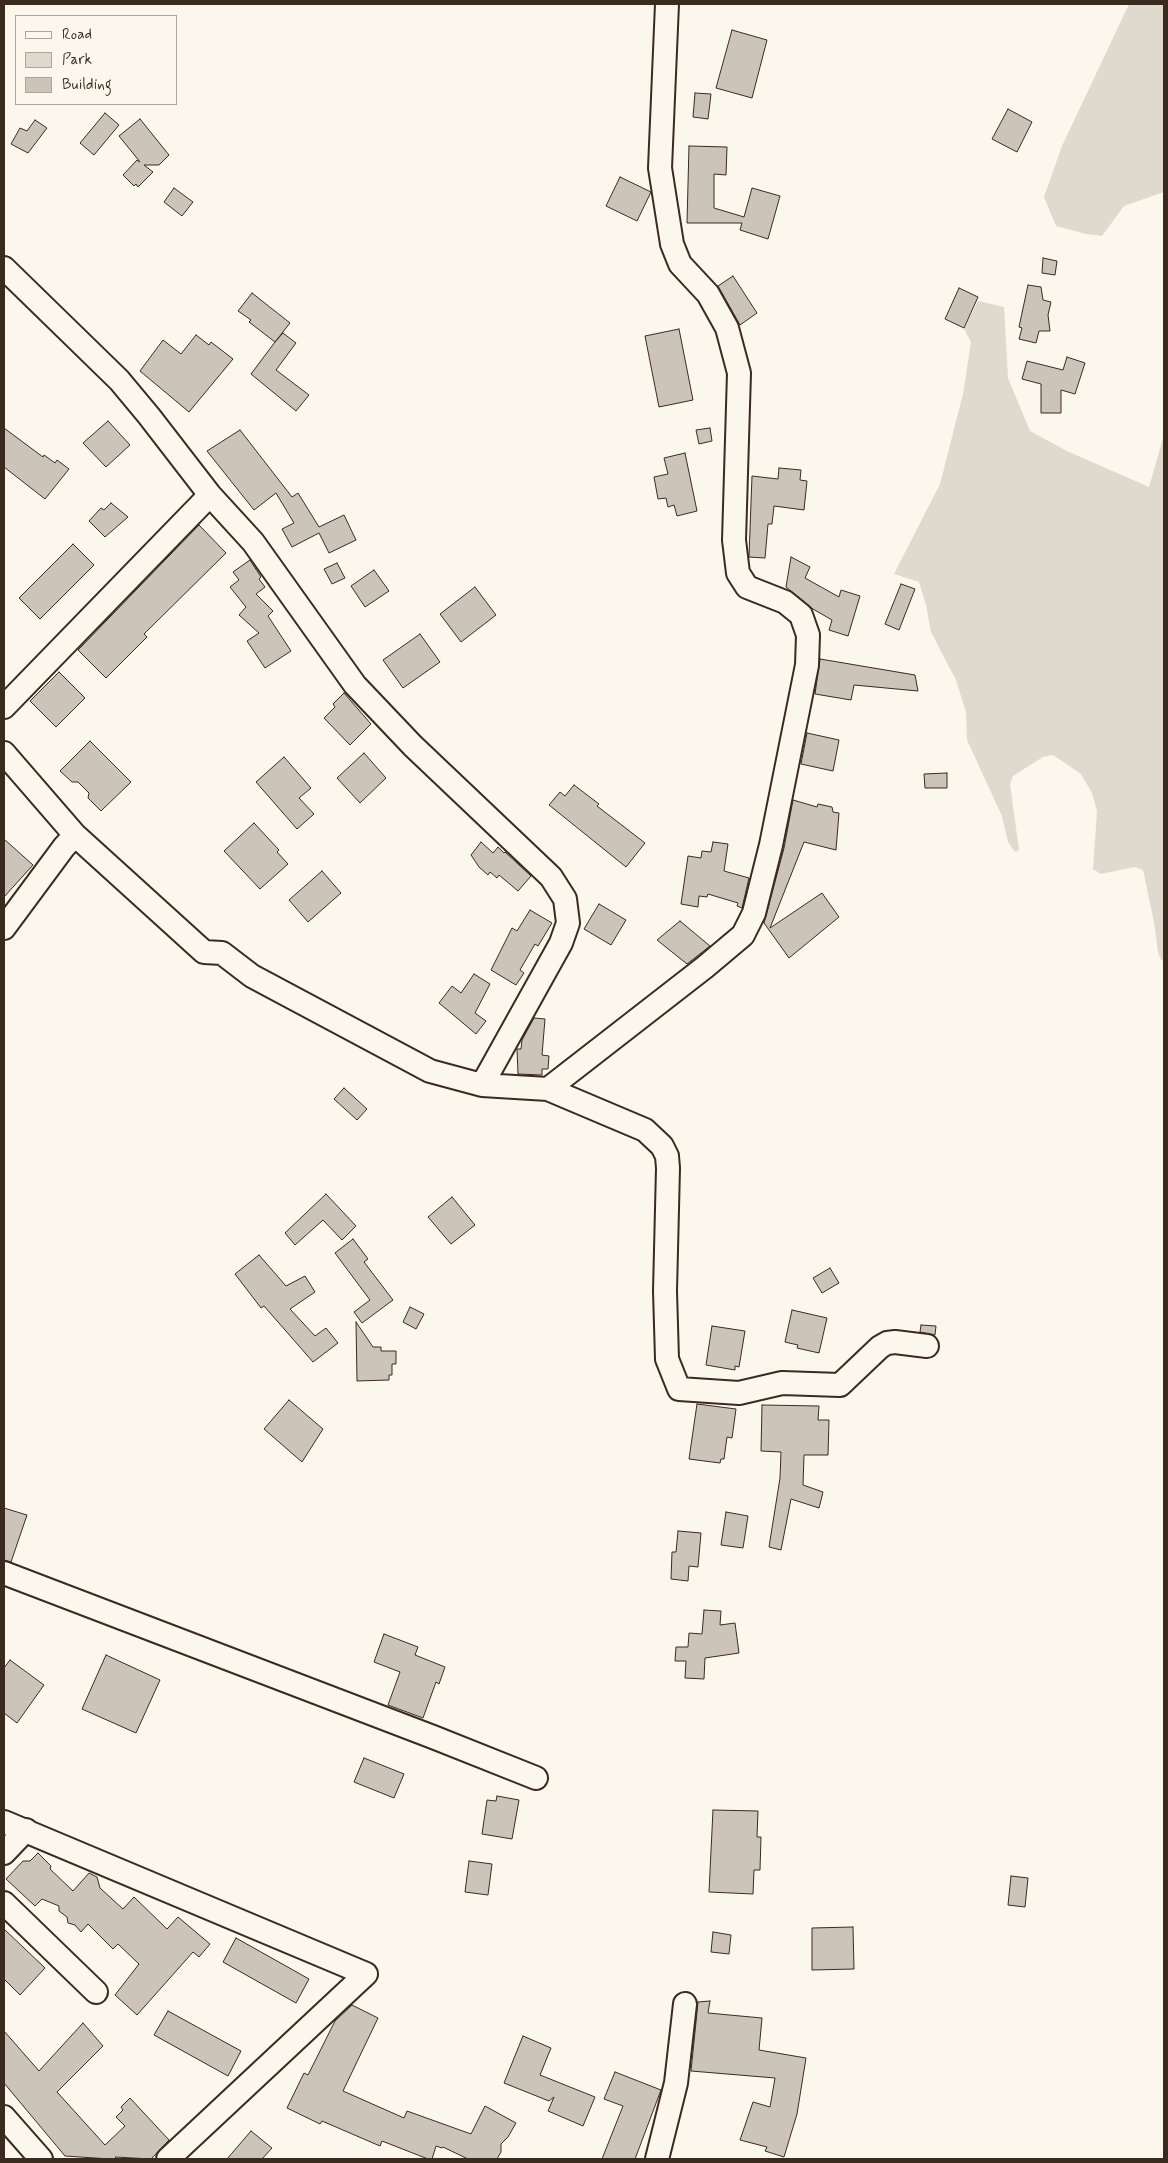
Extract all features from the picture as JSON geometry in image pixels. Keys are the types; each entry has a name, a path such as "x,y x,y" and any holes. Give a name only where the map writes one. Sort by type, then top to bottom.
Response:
{"street":[{"path":"548,1089 705,967 743,935 754,913 771,845 807,665 808,635 801,615 785,602 747,587 738,573 734,540 739,373 727,328 708,294 680,264 672,244 660,168 667,4"},
{"path":"4,268 119,380 210,496 252,542 355,685 413,746 550,877 566,899 568,923 561,943 482,1085"},
{"path":"4,707 210,496"},
{"path":"4,753 75,835 204,952 222,953 252,976 430,1071 482,1085 548,1089 645,1130 662,1146 667,1156 668,1168 665,1291 667,1359 679,1389 739,1393 782,1383 840,1385 880,1347 888,1343 895,1342 927,1346"},
{"path":"4,928 75,835"},
{"path":"4,1573 433,1736 536,1778"},
{"path":"4,1822 366,1974 168,2159"},
{"path":"4,1853 26,1830"},
{"path":"4,1904 96,1992"},
{"path":"657,2159 676,2084 685,2004"},
{"path":"4,2117 41,2159"}],"green space":[{"path":"1129,4 1164,4 1164,192 1124,206 1102,236 1086,234 1056,226 1044,197 1062,146"},
{"path":"978,301 1004,307 1008,378 1030,431 1067,451 1149,487 1164,435 1164,961 1161,960 1158,952 1143,870 1135,867 1101,874 1093,869 1097,811 1092,793 1081,774 1053,755 1043,757 1013,776 1010,784 1019,850 1015,852 1008,842 1002,816 967,740 966,712 956,680 931,632 919,582 894,574 940,484 963,394 971,342 964,329"}],"building":[{"path":"732,30 767,40 752,98 716,88"},
{"path":"695,93 711,94 708,119 693,117"},
{"path":"1008,109 1032,122 1017,152 992,139"},
{"path":"105,113 119,125 94,155 80,143"},
{"path":"140,119 169,155 159,165 144,165 153,172 138,187 136,184 134,186 123,175 137,160 140,162 119,136"},
{"path":"35,120 47,128 28,153 11,144 20,128 27,131"},
{"path":"689,146 727,147 726,175 714,174 714,208 744,217 752,188 780,196 768,239 740,230 742,223 687,223"},
{"path":"620,177 651,192 637,221 606,206"},
{"path":"174,188 193,202 182,216 164,202"},
{"path":"1043,258 1057,261 1055,275 1042,273"},
{"path":"733,276 757,313 740,325 718,286"},
{"path":"1028,285 1041,287 1043,300 1051,302 1048,315 1050,331 1039,331 1036,343 1019,339 1022,328 1019,327"},
{"path":"959,288 978,297 964,328 945,319"},
{"path":"252,293 290,323 275,342 238,311"},
{"path":"679,329 693,400 659,407 645,336"},
{"path":"283,333 296,343 276,370 309,395 296,411 251,374"},
{"path":"196,335 209,345 211,342 233,359 189,412 140,371 163,340 181,354"},
{"path":"1067,357 1085,363 1075,394 1061,390 1061,413 1041,413 1041,384 1022,379 1027,361 1063,370"},
{"path":"108,421 130,445 106,467 83,443"},
{"path":"4,428 43,457 44,455 55,463 57,460 69,469 45,499 4,467"},
{"path":"710,428 712,441 699,444 696,430"},
{"path":"240,430 292,497 298,493 319,527 344,515 356,540 329,553 319,533 292,547 282,529 294,523 276,493 254,510 207,451"},
{"path":"685,453 697,511 677,516 674,505 668,507 666,498 658,499 654,477 668,474 664,458"},
{"path":"779,468 801,470 800,480 807,481 804,510 774,506 772,524 768,524 765,558 749,557 752,476 778,479"},
{"path":"111,503 128,517 105,537 89,521 101,508 104,510"},
{"path":"199,525 226,553 144,634 147,637 106,678 78,650"},
{"path":"73,544 94,565 40,619 19,598"},
{"path":"791,557 810,567 805,578 839,597 841,590 860,596 848,636 829,630 832,620 813,609 786,587"},
{"path":"250,560 265,587 256,594 273,611 268,616 291,651 265,668 247,641 259,633 239,615 246,607 230,587 239,580 233,572"},
{"path":"337,563 345,578 332,584 324,569"},
{"path":"374,570 389,591 365,607 351,586"},
{"path":"901,584 915,589 899,630 885,624"},
{"path":"475,587 496,615 461,642 440,614"},
{"path":"420,634 440,662 403,688 383,660"},
{"path":"820,659 915,675 918,691 854,685 851,700 815,694"},
{"path":"59,672 85,698 56,727 30,701"},
{"path":"344,693 371,724 350,745 324,718 335,707 333,704"},
{"path":"807,733 839,740 833,771 801,764"},
{"path":"90,741 131,782 101,811 88,798 89,793 78,782 72,782 60,771"},
{"path":"364,753 386,778 360,803 337,778"},
{"path":"284,757 311,788 299,798 314,814 297,829 256,782"},
{"path":"947,773 947,788 925,788 924,774"},
{"path":"574,785 599,804 597,806 645,843 626,867 549,805 560,792 565,796"},
{"path":"793,800 817,807 818,804 832,807 833,812 839,813 836,850 804,842 770,928 822,893 839,917 789,958 764,923 784,848"},
{"path":"254,823 279,850 277,852 288,864 260,889 224,851"},
{"path":"4,839 33,865 4,897"},
{"path":"481,842 493,853 498,847 531,876 518,891 499,875 497,878 490,872 488,875 479,867 471,855"},
{"path":"713,842 728,844 724,871 749,878 742,908 737,906 738,903 708,894 707,897 699,896 698,907 681,904 688,856 701,858 702,851 711,852"},
{"path":"322,871 341,893 308,922 289,900"},
{"path":"599,904 626,920 611,945 584,929"},
{"path":"530,910 552,923 538,946 535,944 520,970 524,973 516,985 491,970 512,928 517,931"},
{"path":"680,921 710,946 687,964 657,940"},
{"path":"474,974 490,984 475,1013 486,1021 476,1034 439,1003 452,986 461,993"},
{"path":"534,1018 545,1019 542,1055 549,1056 548,1069 542,1069 542,1075 518,1074 517,1049 521,1049 522,1040"},
{"path":"344,1088 367,1109 357,1120 334,1099"},
{"path":"326,1194 356,1226 342,1240 323,1220 295,1245 285,1233"},
{"path":"452,1197 475,1225 451,1244 428,1217"},
{"path":"353,1239 368,1259 364,1262 393,1300 362,1323 354,1312 370,1300 335,1253"},
{"path":"259,1255 286,1286 305,1276 315,1292 290,1309 315,1336 326,1328 338,1343 313,1362 264,1306 261,1308 235,1274"},
{"path":"830,1268 839,1283 822,1293 813,1278"},
{"path":"410,1307 424,1314 416,1329 403,1322"},
{"path":"792,1310 827,1318 819,1353 797,1348 798,1345 785,1342"},
{"path":"356,1322 373,1347 381,1347 381,1351 396,1351 396,1364 392,1364 392,1375 389,1375 389,1380 357,1381"},
{"path":"921,1325 936,1326 935,1335 920,1332"},
{"path":"712,1326 745,1331 739,1367 735,1366 735,1370 706,1365"},
{"path":"289,1400 323,1429 302,1462 264,1429"},
{"path":"697,1404 736,1409 732,1438 727,1437 724,1459 721,1459 720,1463 689,1459"},
{"path":"762,1405 819,1406 818,1420 829,1420 828,1455 804,1455 803,1485 823,1492 819,1508 791,1499 781,1550 769,1547 780,1478 781,1452 761,1451"},
{"path":"4,1508 27,1515 11,1562 4,1560"},
{"path":"726,1512 748,1516 743,1548 721,1545"},
{"path":"678,1531 701,1533 698,1567 689,1566 688,1581 671,1579 672,1552 676,1552"},
{"path":"704,1610 721,1611 720,1625 735,1623 739,1653 705,1658 704,1679 685,1678 686,1661 675,1661 676,1647 688,1647 689,1633 702,1634"},
{"path":"384,1634 418,1647 415,1655 445,1667 439,1684 436,1682 423,1718 388,1705 400,1672 374,1662"},
{"path":"106,1655 160,1680 136,1733 82,1709"},
{"path":"10,1660 44,1685 17,1723 4,1713 4,1668"},
{"path":"364,1758 404,1774 394,1798 354,1782"},
{"path":"497,1796 519,1800 512,1839 482,1834 487,1800 496,1801"},
{"path":"713,1810 758,1811 757,1837 761,1837 760,1870 754,1870 753,1894 709,1892"},
{"path":"38,1853 51,1866 50,1869 73,1891 89,1873 97,1877 100,1888 123,1909 134,1897 167,1929 178,1917 210,1944 199,1957 193,1952 137,2015 115,1995 139,1964 118,1944 113,1949 88,1924 81,1932 75,1925 68,1923 67,1917 59,1911 59,1906 42,1899 35,1906 6,1879 23,1861 30,1861"},
{"path":"469,1861 492,1864 488,1895 465,1892"},
{"path":"1011,1876 1028,1878 1025,1907 1008,1905"},
{"path":"853,1927 854,1969 812,1970 812,1928"},
{"path":"4,1929 45,1968 20,1995 4,1979"},
{"path":"713,1932 731,1935 729,1954 711,1952"},
{"path":"236,1938 309,1979 296,2003 223,1962"},
{"path":"710,2001 708,2013 762,2018 759,2050 806,2058 797,2114 784,2157 765,2151 767,2147 740,2140 753,2102 770,2107 775,2078 691,2071 698,2002"},
{"path":"352,2005 378,2018 343,2091 404,2118 407,2111 471,2134 485,2106 516,2123 508,2137 501,2144 501,2152 497,2159 468,2159 443,2147 436,2146 432,2159 428,2159 382,2141 380,2146 322,2121 320,2124 287,2108 304,2073 308,2075 335,2021"},
{"path":"168,2011 241,2051 228,2076 154,2035"},
{"path":"83,2023 103,2046 57,2092 105,2145 125,2126 116,2117 123,2110 121,2107 130,2098 169,2140 151,2159 65,2156 4,2083 4,2031 39,2071"},
{"path":"523,2036 551,2048 540,2075 595,2097 583,2126 548,2111 554,2097 549,2101 504,2083"},
{"path":"615,2072 661,2090 635,2159 602,2159 623,2106 604,2099"},
{"path":"251,2131 272,2148 262,2159 227,2159"}]}
